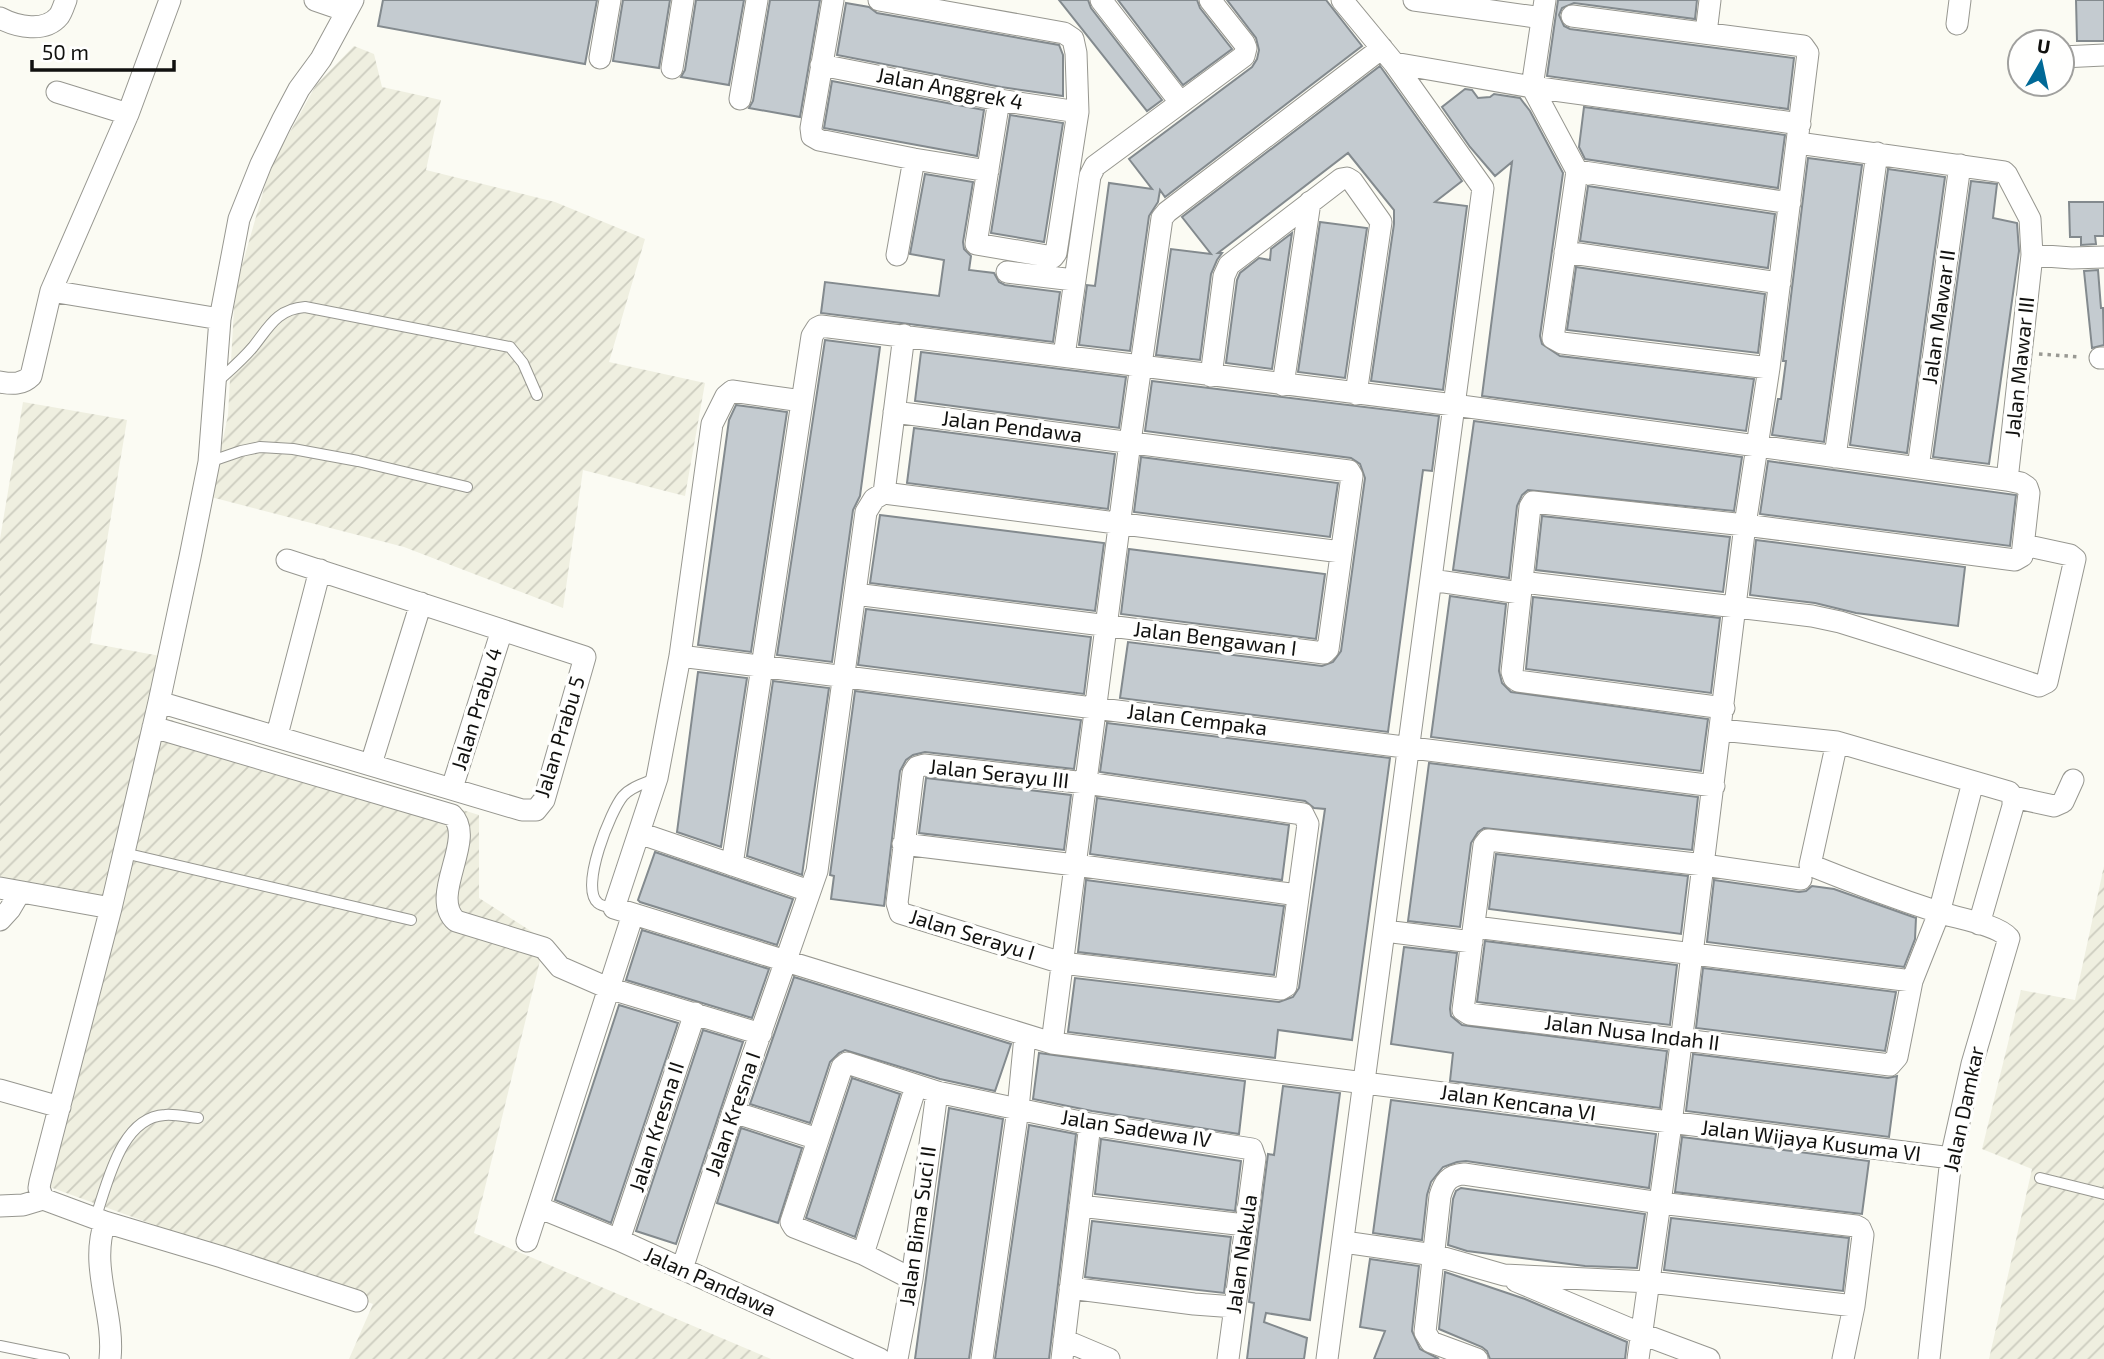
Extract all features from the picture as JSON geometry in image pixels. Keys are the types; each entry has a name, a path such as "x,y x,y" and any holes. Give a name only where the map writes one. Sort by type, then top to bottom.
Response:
{"street":[{"path":"0,18 11,24 32,27 48,24 59,16 66,0"},
{"path":"0,382 18,384 26,382 31,376 51,291 128,114 170,0"},
{"path":"43,1199 40,1182 124,853 209,463 220,319 239,219 256,175 299,89 321,58 350,5 315,0"},
{"path":"672,68 682,0"},
{"path":"740,99 757,0"},
{"path":"833,0 811,128 813,136 819,140 988,171"},
{"path":"879,0 1071,36 1076,53 1078,112 1055,256 976,244 999,100"},
{"path":"1101,0 1180,102"},
{"path":"1064,356 1090,176 1094,166 1244,56 1247,48 1210,0"},
{"path":"1327,1359 1483,188 1388,55 1342,0"},
{"path":"1415,0 1543,9 1532,87 1577,171 1552,335 1557,342 1769,368"},
{"path":"1706,33 1710,0"},
{"path":"1957,24 1960,0"},
{"path":"600,58 607,1"},
{"path":"1572,16 1806,48 1808,54 1769,368 1745,525 1661,1203 1638,1359"},
{"path":"1052,1043 1140,366 1162,218 1388,55"},
{"name":"Jalan Mawar III","path":"1388,55 1532,87 1799,133 1877,153 2004,172 2031,219 2032,255 2007,480"},
{"path":"2076,56 2104,55"},
{"name":"Jalan Anggrek 4","path":"821,65 999,100 1078,112"},
{"path":"57,92 128,114"},
{"path":"1835,457 1877,153"},
{"path":"897,254 914,159"},
{"name":"Jalan Mawar II","path":"1918,468 1960,165"},
{"path":"1577,171 1790,204"},
{"path":"1211,376 1227,268 1341,179 1350,179 1381,222 1356,394"},
{"path":"1283,385 1310,202"},
{"path":"1565,252 1780,283"},
{"path":"2032,255 2104,257"},
{"path":"1007,272 1074,280"},
{"path":"51,291 220,319"},
{"path":"732,865 812,335 817,328 827,326 1454,405 2024,484 2029,493 2024,545 2022,557 2015,560 1534,500 1530,507 1512,675 1516,680 1724,708"},
{"path":"904,335 884,493 1341,552"},
{"path":"527,1241 608,988 639,833 657,778 680,656 712,424 726,396 732,391 802,401"},
{"name":"Jalan Pendawa","path":"894,412 1349,471 1352,476 1341,552"},
{"name":"Jalan Kresna I","path":"682,1269 733,1112 817,871 866,512 874,499 884,493"},
{"path":"1431,580 1812,616 1840,622 2041,686 2047,682 2075,559 2070,555 2024,545"},
{"name":"Jalan Bengawan I","path":"855,594 1324,653 1328,649 1341,552"},
{"path":"287,560 502,630"},
{"path":"276,735 320,570"},
{"path":"371,764 421,603"},
{"name":"Jalan Prabu 5","path":"452,788 529,811 536,810 544,800 585,657 502,630"},
{"name":"Jalan Prabu 4","path":"452,788 502,630"},
{"name":"Jalan Cempaka","path":"680,656 1096,706 1714,786"},
{"path":"159,702 452,788"},
{"path":"153,727 452,815 458,824 459,836 447,899 452,918 463,924 544,948 560,967 608,988 761,1034"},
{"path":"1721,730 1838,742 2008,792 2013,797 2057,806 2066,799 2073,780"},
{"name":"Jalan Damkar","path":"1838,742 1810,865 1939,913 2006,934 2009,941 1972,1064 1951,1158 1929,1359"},
{"name":"Jalan Serayu III","path":"914,769 924,765 1086,783 1303,814 1308,824 1298,895"},
{"name":"Jalan Serayu I","path":"914,769 897,903 901,913 1062,963"},
{"path":"1385,931 1474,935 1693,955 1912,981 1939,913 1973,782"},
{"path":"1979,924 2013,806 2013,797"},
{"path":"639,833 809,891"},
{"name":"Jalan Nusa Indah II","path":"1801,879 1490,839 1485,843 1463,1007 1466,1013 1886,1065 1893,1063 1897,1057 1912,981"},
{"path":"903,844 1298,895 1287,985 1281,989 1062,963"},
{"path":"0,920 10,909 10,890 111,908"},
{"name":"Jalan Kencana VI","path":"623,911 1052,1043 1671,1124"},
{"name":"Jalan Kresna II","path":"619,1240 695,1013"},
{"path":"982,1359 1018,1110 1025,1036"},
{"name":"Jalan Sadewa IV","path":"818,1139 843,1065 850,1063 927,1089 1018,1110 1090,1124 1244,1146 1254,1150"},
{"path":"863,1254 927,1089"},
{"name":"Jalan Bima Suci II","path":"897,1359 912,1279 927,1089"},
{"path":"0,1090 60,1107"},
{"path":"733,1112 818,1139 791,1222 794,1227 863,1254 912,1279"},
{"path":"1090,1124 1063,1350 1109,1359"},
{"name":"Jalan Wijaya Kusuma VI","path":"1671,1124 1951,1158"},
{"name":"Jalan Nakula","path":"1228,1359 1254,1150"},
{"path":"1477,1359 1431,1342 1426,1337 1425,1326 1443,1185 1455,1175 1464,1174 1661,1203 1850,1224 1860,1228 1863,1236 1854,1307 1843,1359"},
{"path":"0,1206 23,1205 43,1199 100,1221 357,1301"},
{"path":"1080,1206 1245,1225"},
{"name":"Jalan Pandawa","path":"538,1207 619,1240 880,1359"},
{"path":"100,1221 99,1265 111,1340 110,1359"},
{"path":"1344,1242 1434,1255 1504,1276 1709,1359"},
{"path":"1504,1276 1650,1282 1854,1307"},
{"path":"1070,1288 1235,1307"}],"lane":[{"path":"216,383 254,345 277,317 292,308 305,307 510,348 523,363 537,396"},
{"path":"209,463 260,447 293,450 358,461 467,488"},
{"path":"623,911 600,904 595,899 592,880 595,860 615,807 625,793 657,778"},
{"path":"124,853 411,920"},
{"path":"100,1221 121,1148 131,1132 141,1123 164,1114 198,1118"},
{"path":"2040,1178 2104,1194"},
{"path":"0,1346 64,1359"}],"path":[{"path":"2022,353 2102,358"}],"shaded area":[{"path":"354,46 374,54 382,87 441,100 426,170 555,202 645,239 609,362 705,383 685,496 583,470 563,608 404,547 211,497 228,415 235,290 270,168 316,85"},
{"path":"23,402 127,420 90,643 171,658 168,719 479,815 479,898 545,940 474,1233 771,1359 349,1359 373,1304 47,1186 120,904 0,881 0,539"},
{"path":"2104,866 2104,1359 1989,1359 2032,1169 1982,1149 2021,990 2075,1000"}],"building":[{"path":"383,0 597,0 585,64 378,26"},
{"path":"623,0 670,0 659,68 613,61"},
{"path":"696,0 744,0 729,85 681,77 685,70"},
{"path":"770,0 820,0 800,117 749,108 753,101"},
{"path":"1059,0 1088,0 1091,8 1162,100 1147,111"},
{"path":"1118,0 1197,0 1200,8 1232,49 1183,85"},
{"path":"1227,0 1326,0 1362,46 1165,197 1160,190 1158,202 1149,216 1130,351 1079,345 1087,285 1095,286 1109,183 1152,189 1129,159 1252,67 1257,59 1259,50 1256,38"},
{"path":"1558,0 1697,0 1695,19 1574,3 1562,8 1559,15 1564,26 1570,29 1794,58 1788,109 1547,76"},
{"path":"2076,0 2104,0 2104,41 2077,41"},
{"path":"846,3 869,7 877,13 1059,45 1063,55 1063,96 1001,87 837,55"},
{"path":"1380,66 1462,181 1435,202 1467,206 1443,390 1371,381 1394,210 1348,153 1218,253 1222,253 1211,274 1200,360 1156,355 1171,249 1211,254 1182,217"},
{"path":"832,81 984,110 977,156 824,128"},
{"path":"1465,89 1472,90 1478,98 1494,94 1520,98 1530,111 1563,173 1540,336 1542,344 1560,356 1754,379 1746,431 1482,396 1512,162 1495,176 1470,147 1442,107"},
{"path":"1584,107 1785,135 1778,188 1585,159 1579,147"},
{"path":"1010,115 1063,123 1044,242 991,233"},
{"path":"1808,158 1862,165 1824,442 1772,435 1778,399 1781,399 1786,361 1783,361"},
{"path":"1888,169 1945,177 1907,453 1850,445"},
{"path":"925,174 973,182 963,242 964,249 971,256 969,270 994,273 999,282 1005,285 1060,292 1053,342 821,313 825,282 939,296 944,260 910,254"},
{"path":"1971,181 1997,184 1993,218 2017,223 2019,251 1989,464 1933,457"},
{"path":"1588,186 1775,214 1768,268 1580,241"},
{"path":"2069,202 2104,202 2104,236 2095,236 2096,244 2081,245 2081,237 2070,237"},
{"path":"1320,222 1367,228 1345,378 1298,372"},
{"path":"1292,233 1272,369 1226,363 1240,273 1259,258 1270,260 1271,249"},
{"path":"1576,267 1765,294 1758,353 1567,330"},
{"path":"2098,270 2104,345 2092,348 2084,271"},
{"path":"825,340 880,347 860,496 853,510 832,662 777,655"},
{"path":"921,352 1126,377 1119,428 915,401"},
{"path":"1152,381 1439,416 1432,471 1423,470 1388,732 1120,698 1128,642 1322,666 1333,662 1341,651 1365,478 1360,464 1351,458 1145,431"},
{"path":"736,405 787,412 751,652 698,645 729,420"},
{"path":"1474,421 1742,457 1734,511 1528,490 1522,495 1517,506 1509,578 1453,570"},
{"path":"914,428 1115,454 1108,509 907,483"},
{"path":"1141,457 1338,483 1330,537 1134,512"},
{"path":"1768,461 2016,495 2010,546 1760,514"},
{"path":"880,515 1104,543 1095,611 870,583"},
{"path":"1542,516 1730,537 1723,592 1536,570"},
{"path":"1756,540 1965,567 1958,626 1856,613 1815,603 1750,595"},
{"path":"1129,549 1325,574 1316,639 1121,614"},
{"path":"1450,596 1506,604 1499,671 1502,683 1511,692 1708,719 1701,771 1431,737"},
{"path":"1533,597 1720,618 1711,693 1526,669"},
{"path":"866,609 1091,637 1084,694 858,665"},
{"path":"698,672 747,678 721,847 677,832"},
{"path":"773,681 829,688 802,875 747,856"},
{"path":"855,691 1081,720 1074,769 925,752 913,755 906,760 900,771 884,906 831,899 834,876 830,875"},
{"path":"1107,723 1390,758 1352,1040 1278,1030 1275,1058 1068,1032 1075,978 1279,1002 1293,997 1299,988 1325,809 1314,808 1305,801 1100,772"},
{"path":"1429,763 1698,797 1692,850 1484,828 1471,843 1460,927 1408,921"},
{"path":"926,778 1071,795 1064,850 919,833"},
{"path":"1097,798 1289,825 1282,880 1090,854"},
{"path":"655,852 793,899 777,945 640,902 638,900"},
{"path":"1496,854 1688,876 1681,934 1489,909"},
{"path":"1086,880 1284,906 1274,975 1078,952"},
{"path":"1714,880 1799,892 1812,886 1834,889 1916,918 1915,939 1904,967 1707,942"},
{"path":"642,930 769,969 752,1018 626,980"},
{"path":"1485,941 1677,965 1670,1025 1477,1002"},
{"path":"1404,947 1457,953 1450,1009 1451,1016 1462,1025 1667,1051 1660,1108 1450,1081 1453,1053 1391,1044"},
{"path":"1703,968 1896,992 1885,1051 1696,1028"},
{"path":"794,977 1011,1044 995,1091 940,1079 845,1050 830,1062 810,1123 750,1104"},
{"path":"619,1005 678,1023 611,1223 555,1200"},
{"path":"703,1030 743,1042 676,1244 636,1231"},
{"path":"1039,1053 1245,1081 1239,1134 1033,1099"},
{"path":"1693,1054 1888,1078 1897,1076 1889,1137 1686,1111"},
{"path":"852,1078 900,1094 855,1237 806,1218"},
{"path":"1283,1086 1340,1093 1322,1230 1310,1320 1266,1313 1264,1322 1307,1338 1304,1359 1247,1359 1254,1303 1249,1302 1268,1154 1274,1155"},
{"path":"1391,1100 1656,1134 1649,1188 1466,1161 1457,1162 1443,1167 1431,1182 1422,1240 1373,1233"},
{"path":"949,1108 1003,1119 969,1359 915,1359"},
{"path":"1029,1125 1076,1134 1049,1359 995,1359"},
{"path":"741,1128 802,1148 778,1223 717,1203"},
{"path":"1682,1137 1869,1161 1862,1214 1675,1192"},
{"path":"1101,1139 1241,1161 1235,1211 1095,1194"},
{"path":"1461,1188 1645,1214 1637,1268 1585,1266 1467,1251 1448,1245 1453,1199 1456,1191"},
{"path":"1671,1218 1849,1238 1843,1291 1664,1270"},
{"path":"1092,1221 1231,1237 1224,1293 1085,1277"},
{"path":"1370,1259 1419,1266 1412,1331 1420,1349 1439,1359 1374,1359 1385,1331 1360,1327"},
{"path":"1445,1272 1525,1299 1627,1342 1625,1359 1490,1359 1482,1347 1439,1329"}]}
